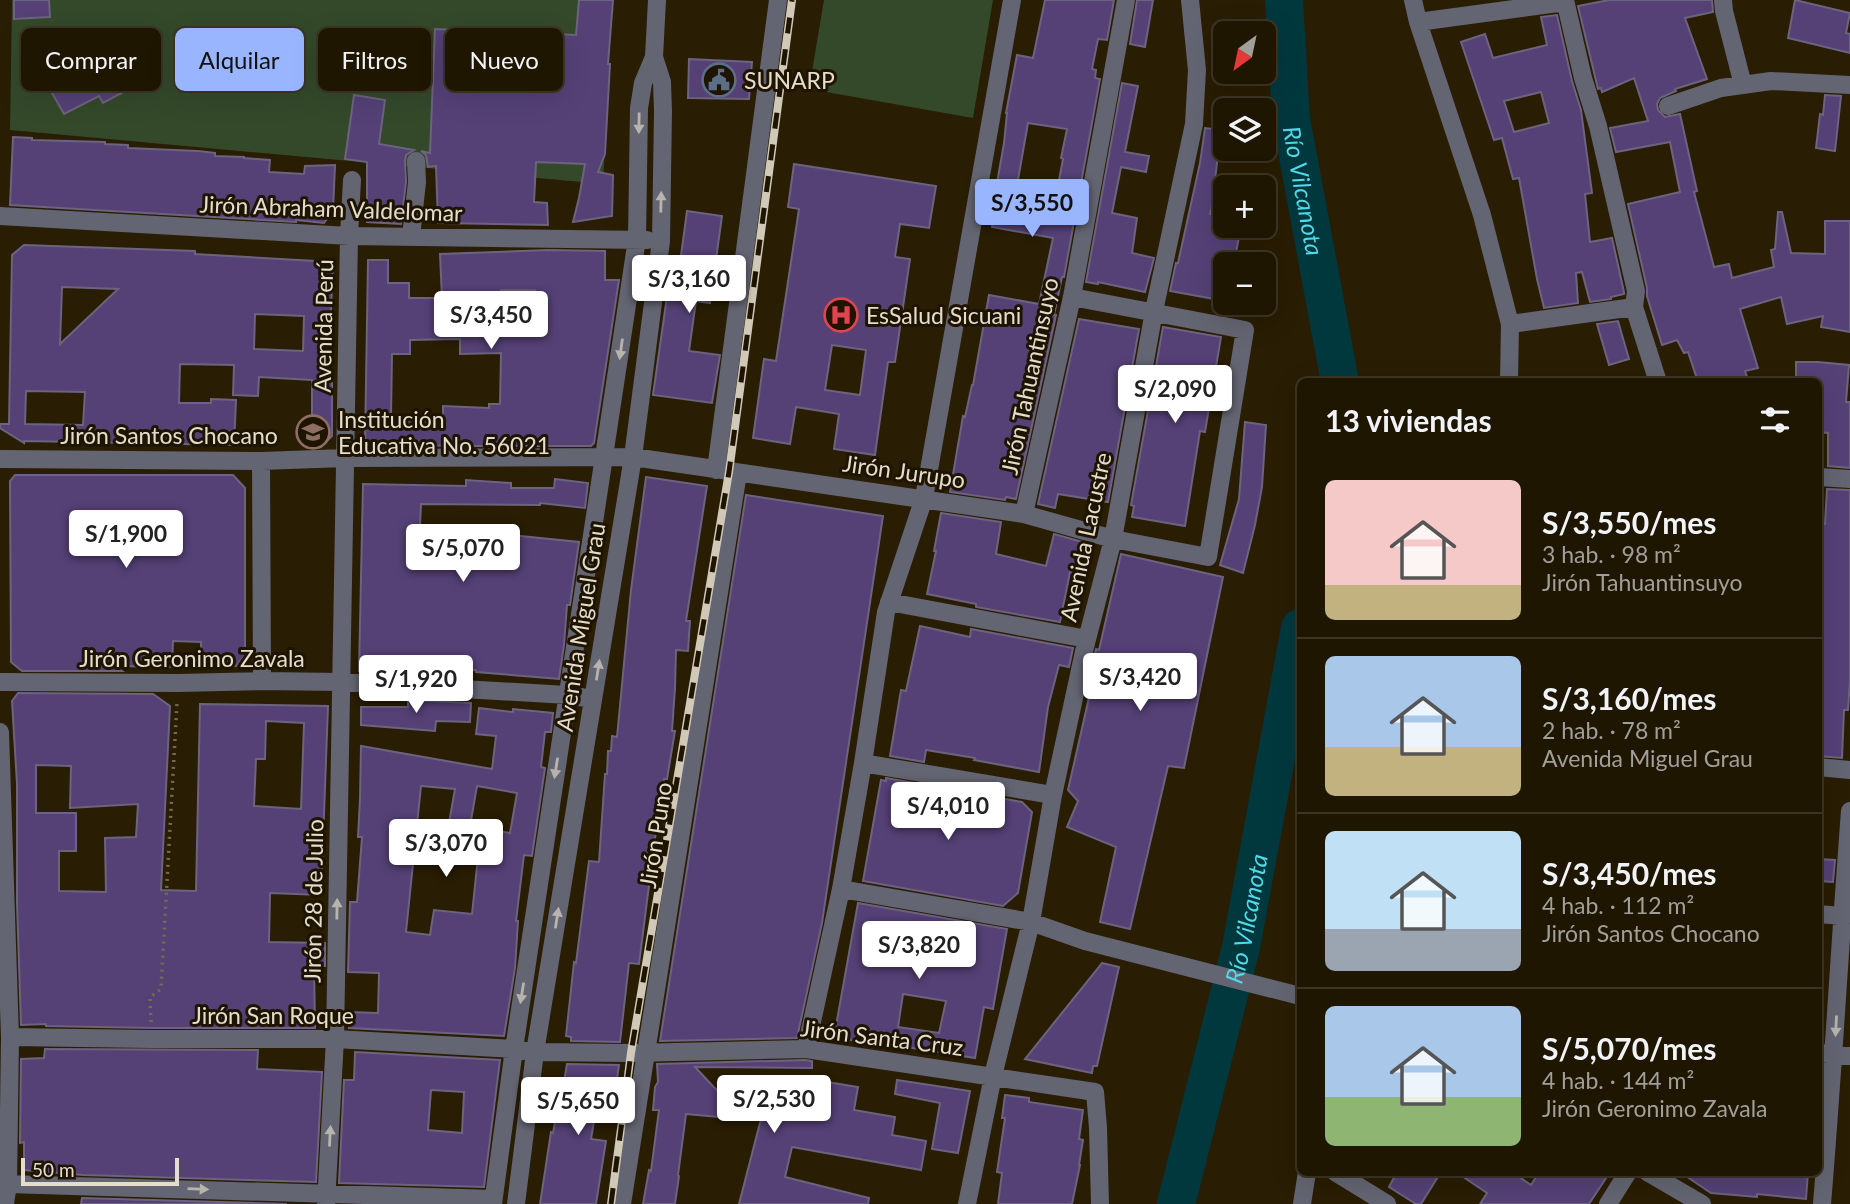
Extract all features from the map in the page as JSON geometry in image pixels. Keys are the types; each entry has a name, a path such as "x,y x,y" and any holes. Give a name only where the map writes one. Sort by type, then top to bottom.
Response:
{"street":[{"name":"Avenida Miguel Grau","path":"493,1201 637,239 639,108 643,83 654,57 657,0"},
{"path":"716,470 778,0"},
{"path":"806,1049 841,890 886,612 924,498 1013,0"},
{"name":"Jirón Tahuantinsuyo","path":"1024,514 1072,297 1126,0"},
{"name":"Avenida Lacustre","path":"967,1204 993,1076 1031,922 1053,795 1087,639 1113,539 1154,311 1194,124 1197,70 1189,0"},
{"path":"1413,0 1482,215 1510,324 1509,378"},
{"path":"1723,0 1743,85"},
{"path":"1418,22 1565,1 1583,78 1598,126 1636,292 1634,307 1657,378"},
{"name":"Avenida Miguel Grau","path":"516,1204 535,1052 633,457 661,241 662,82 654,57"},
{"path":"1668,106 1721,88 1771,81 1850,85"},
{"path":"411,237 417,182 416,161"},
{"name":"Avenida Perú","path":"341,682 352,180"},
{"name":"Jirón Abraham Valdelomar","path":"0,216 349,236 661,241"},
{"path":"1072,297 1154,311"},
{"path":"1510,324 1634,307"},
{"name":"Jirón Jurupo","path":"716,470 1024,514 1113,539 1208,557 1245,330 1154,311"},
{"name":"Jirón Santos Chocano","path":"0,458 261,461 633,457 716,470"},
{"path":"261,461 262,681"},
{"name":"Jirón Puno","path":"622,1204 738,473"},
{"path":"1822,477 1850,478"},
{"path":"889,602 1087,639"},
{"name":"Jirón Geronimo Zavala","path":"0,682 341,682 567,695 593,699"},
{"name":"Jirón 28 de Julio","path":"327,1199 335,1039 341,682"},
{"path":"0,732 10,1037 8,1184 5,1204"},
{"path":"863,763 1053,795"},
{"path":"1822,767 1850,770"},
{"path":"1822,1204 1846,915 1850,811"},
{"path":"841,890 1031,922 1085,941 1297,995"},
{"path":"1822,914 1846,915"},
{"name":"Jirón San Roque","path":"10,1037 335,1039 535,1052"},
{"name":"Jirón Santa Cruz","path":"535,1052 646,1053 806,1049 1095,1091 1100,1204"},
{"path":"1302,1204 1306,1176"},
{"path":"1342,1176 1387,1204"},
{"path":"1608,1204 1626,1176"},
{"path":"1654,1176 1702,1204"},
{"path":"8,1184 327,1199 493,1201"}],"path":[{"path":"152,1039 150,997 161,989 178,683"}],"green space":[{"path":"12,0 612,0 603,184 10,130"},
{"path":"824,0 993,0 973,118 809,89"}],"building":[{"path":"14,0 49,0 50,17 14,19"},
{"path":"579,0 613,0 605,154 598,172 613,175 612,216 573,222 585,164 536,162 534,202 547,203 548,225 438,223 436,166 428,167 426,155 421,151 430,153 435,29 445,29 445,91 563,91 563,34 576,35"},
{"path":"1045,0 1114,0 1107,40 1098,39 1092,69 1096,70 1095,78 1100,79 1064,277 1016,499 1006,497 1005,500 950,492 989,295 1039,304 1053,238 992,227 1000,184 997,183 1006,113 1017,55 1033,58","holes":["1028,123 1067,129 1056,196 1016,191"]},
{"path":"1137,0 1153,0 1145,47 1130,44"},
{"path":"1609,0 1712,0 1713,12 1685,18 1707,79 1675,89 1676,91 1660,98 1657,104 1658,110 1665,117 1680,114 1697,191 1694,192 1714,267 1729,264 1732,278 1774,267 1771,250 1775,249 1778,212 1782,212 1791,253 1825,254 1825,221 1850,221 1850,332 1821,327 1823,316 1787,324 1781,297 1740,309 1758,368 1745,371 1748,378 1697,378 1688,352 1684,353 1677,340 1662,345 1647,296 1628,204 1680,192 1670,142 1616,152 1610,128 1648,121 1634,78 1602,92 1601,88 1598,89 1578,6"},
{"path":"1795,0 1850,13 1846,33 1850,34 1850,53 1788,38"},
{"path":"1557,15 1581,110 1592,193 1585,194 1590,242 1612,238 1624,292 1611,299 1590,302 1582,272 1576,273 1578,303 1544,308 1519,178 1513,179 1502,138 1494,140 1461,42 1485,34 1493,58 1547,45 1541,17","holes":["1541,92 1549,123 1514,132 1504,101"]},
{"name":"SUNARP","path":"689,59 752,62 749,99 688,98"},
{"path":"1122,83 1138,86 1125,152 1149,156 1146,172 1121,167 1112,213 1137,218 1132,253 1154,258 1145,292 1086,282"},
{"path":"125,91 103,103 99,96 64,114 52,93"},
{"path":"354,95 385,100 379,144 414,150 406,155 401,224 367,222 367,162 345,159"},
{"path":"1825,95 1841,96 1835,151 1816,148"},
{"path":"1205,128 1213,129 1213,161 1217,161 1216,175 1213,175 1210,214 1213,215 1213,238 1239,238 1236,252 1213,252 1213,299 1170,291 1200,163"},
{"path":"13,137 105,142 128,145 128,148 198,151 215,153 215,156 270,160 269,172 304,174 305,166 335,165 333,211 324,223 10,205"},
{"name":"EsSalud Sicuani","path":"794,164 936,186 929,228 900,224 895,257 910,259 895,362 888,362 875,455 834,449 839,414 796,407 790,444 753,438 764,359 776,361 799,209 788,207","holes":["832,345 866,350 860,395 825,390"]},
{"path":"687,211 722,216 710,303 696,301 689,351 720,355 712,403 653,395 672,261 680,263"},
{"path":"24,245 195,251 195,254 333,262 328,381 332,381 332,436 321,447 312,448 312,380 259,377 258,396 233,395 234,365 180,364 179,403 211,403 211,399 236,400 234,445 24,443 0,428 0,424 9,424 12,255","holes":["62,287 118,289 60,344","255,314 304,316 303,351 254,349","26,391 85,392 83,425 25,424"]},
{"path":"605,251 605,280 619,280 594,443 591,446 365,443 368,260 388,260 388,283 409,283 409,298 442,298 440,254","holes":["501,290 535,290 533,332 502,331","460,339 460,354 501,353 500,404 489,404 489,408 443,406 443,418 391,416 392,354 410,354 410,340"]},
{"path":"1079,319 1139,329 1108,502 1058,494 1055,508 1038,504"},
{"path":"1618,321 1629,359 1609,365 1597,324"},
{"path":"1163,327 1221,337 1205,432 1200,431 1185,526 1132,517 1134,506 1131,505"},
{"path":"1796,362 1849,365 1846,402 1850,402 1850,468 1828,466 1828,433 1822,432 1822,378 1796,378"},
{"path":"1245,422 1266,425 1262,487 1243,573 1220,565 1239,499"},
{"path":"15,475 233,475 245,488 245,656 236,666 201,667 201,642 173,641 172,667 115,666 122,671 22,671 11,662 10,481"},
{"path":"646,477 707,486 686,621 690,621 688,651 676,650 672,731 675,731 649,869 639,964 629,963 620,1042 571,1041 571,1037 566,1036 574,962 576,963 589,861 599,862 605,774 612,736 617,737 631,590"},
{"path":"555,479 588,483 585,508 540,503 421,504 420,526 579,542 570,605 567,605 559,679 476,670 359,671 363,484 466,486 466,480 511,483 511,488 554,488"},
{"path":"1827,489 1850,490 1850,681 1848,710 1844,710 1842,758 1822,756 1822,524 1825,524"},
{"path":"746,495 883,516 822,923 797,1038 660,1041"},
{"path":"941,513 1001,522 996,554 1046,566 1054,534 1086,543 1079,575 1070,572 1060,622 976,607 976,604 927,594"},
{"path":"1121,554 1223,577 1184,768 1168,766 1130,929 1100,922 1116,847 1067,827 1078,801 1068,790 1095,671 1091,671 1096,649 1099,650"},
{"path":"920,626 970,637 971,629 1073,648 1069,667 1059,665 1048,707 1039,772 926,750 924,762 890,756 901,690 906,691"},
{"path":"18,693 153,694 170,706 161,890 196,891 200,704 328,706 321,895 270,893 269,942 325,943 325,966 314,966 315,1028 21,1025 17,784 12,701","holes":["266,721 304,723 301,809 254,806 256,759 265,759","36,765 71,766 70,808 138,804 136,837 105,838 106,892 59,891 59,851 76,851 76,813 36,813"]},
{"path":"408,700 471,703 470,722 436,721 435,731 361,725 361,707 408,707"},
{"path":"479,708 553,713 551,732 545,732 541,767 545,768 532,856 524,855 516,921 515,968 504,1036 349,1028 349,1012 378,1013 379,973 348,972 350,902 357,902 362,837 358,837 361,746 492,769 496,736 476,734","holes":["421,786 455,789 444,851 478,857 472,914 434,910 430,935 406,932","477,786 517,793 510,833 470,826"]},
{"path":"886,778 1022,802 1032,812 1018,893 1003,906 863,881 881,780 886,781"},
{"path":"1822,859 1835,860 1833,882 1822,881"},
{"path":"858,903 1007,929 993,1009 984,1007 975,1058 894,1045 893,1048 834,1037","holes":["903,994 946,1001 939,1033 898,1027"]},
{"path":"1102,963 1119,967 1097,1066 1093,1066 1092,1073 1025,1059"},
{"path":"45,1049 258,1050 257,1069 322,1072 316,1182 83,1175 24,1170 24,1142 20,1143 21,1059 44,1058"},
{"path":"355,1052 500,1060 484,1187 339,1183 344,1080 354,1080","holes":["431,1090 464,1092 462,1133 428,1130"]},
{"path":"812,1061 812,1068 695,1067 725,1099 805,1105 809,1079 858,1087 854,1110 895,1117 892,1135 926,1141 921,1170 792,1147 785,1177 869,1198 868,1204 739,1204 761,1119 686,1114 675,1204 643,1204 649,1170 651,1171 659,1110 653,1110 658,1082 657,1064"},
{"path":"567,1064 619,1065 614,1100 598,1098 591,1139 606,1141 596,1204 540,1204 551,1132 553,1133 558,1104 560,1105"},
{"path":"897,1080 970,1091 958,1153 932,1149 940,1103 895,1094"},
{"path":"1005,1095 1029,1098 1029,1102 1083,1110 1079,1139 1083,1140 1072,1204 998,1204 1002,1173 997,1172 1005,1118 1002,1118"},
{"path":"1395,1176 1438,1176 1421,1204 1416,1204 1389,1187"},
{"path":"1462,1176 1518,1176 1531,1185 1537,1176 1607,1176 1589,1204 1480,1204 1487,1193"},
{"path":"1686,1176 1808,1176 1806,1199 1711,1193"},
{"path":"82,1198 287,1204 81,1204"}],"waterway":[{"name":"Río Vilcanota","path":"1284,0 1291,119 1339,378"},
{"name":"Río Vilcanota","path":"1176,1204 1241,947 1297,644"}],"railway":[{"path":"611,1204 631,1053 729,472 792,0"}],"place":[{"name":"SUNARP","path":"719,80"},
{"name":"EsSalud Sicuani","path":"841,315"},
{"name":"Institución Educativa No. 56021","path":"313,432"}]}
